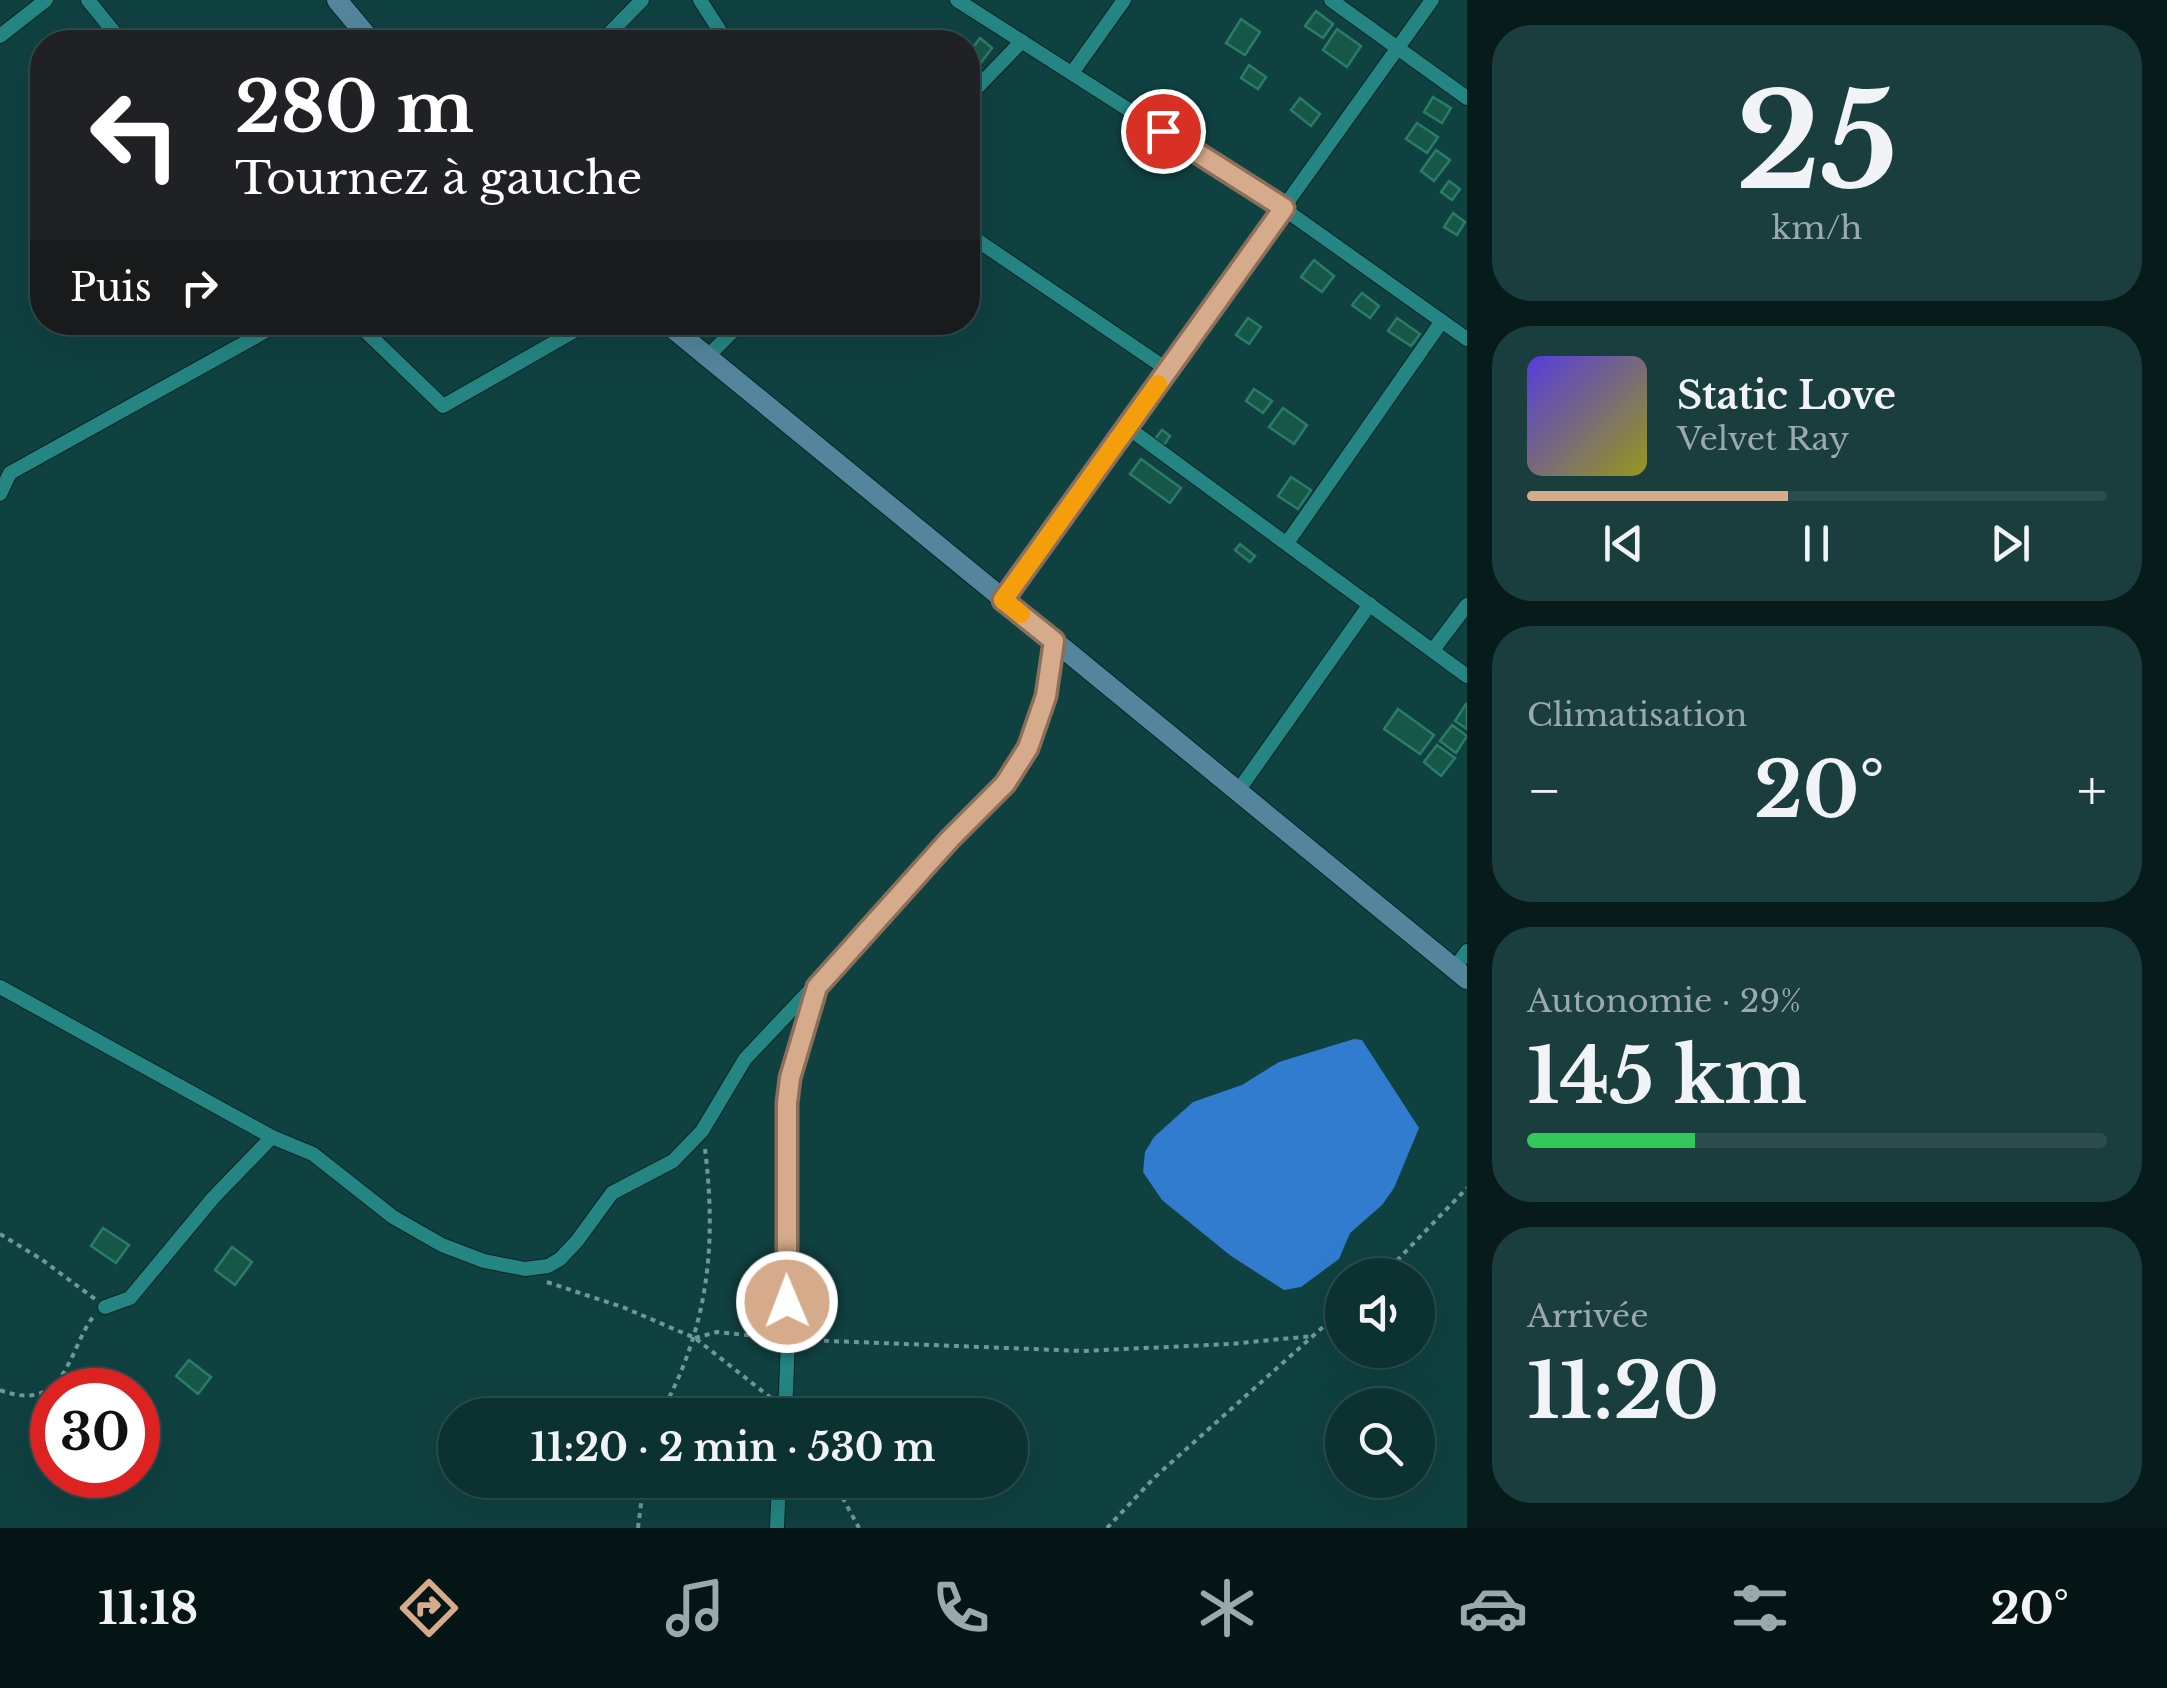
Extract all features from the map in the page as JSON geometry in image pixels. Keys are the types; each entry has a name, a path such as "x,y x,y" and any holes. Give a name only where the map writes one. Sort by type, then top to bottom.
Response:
{"street":[{"path":"0,36 46,0"},
{"path":"88,0 112,30"},
{"path":"337,0 362,30"},
{"path":"613,30 642,0"},
{"path":"700,0 719,30"},
{"path":"958,0 1284,208 1467,339"},
{"path":"1072,73 1124,0"},
{"path":"1331,0 1467,98"},
{"path":"1003,600 1432,0"},
{"path":"980,85 1022,41"},
{"path":"980,242 1168,370"},
{"path":"1287,544 1442,321"},
{"path":"0,494 10,473 259,335"},
{"path":"369,335 443,406 567,335"},
{"path":"681,335 1460,974 1467,951"},
{"path":"707,357 729,335"},
{"path":"1127,427 1467,676"},
{"path":"1238,791 1370,604"},
{"path":"1432,650 1467,605"},
{"path":"0,987 272,1137 313,1154 394,1216 442,1245 484,1260 525,1269 539,1268 560,1259 612,1192 673,1161 702,1131 746,1059 1005,784 1028,748 1046,696 1054,641"},
{"path":"786,1398 787,1103 790,1078 817,987"},
{"path":"105,1307 130,1298 213,1198 272,1137"},
{"path":"776,1528 778,1498"}],"path":[{"path":"669,1398 695,1338 706,1294 711,1198 702,1131"},
{"path":"1399,1258 1467,1188"},
{"path":"0,1234 105,1307 91,1319 66,1374 31,1394 14,1395 0,1390"},
{"path":"525,1269 554,1286 626,1308 695,1338 768,1398"},
{"path":"1107,1528 1155,1477 1325,1325"},
{"path":"695,1338 717,1332 788,1340 1083,1351 1313,1336"},
{"path":"638,1528 642,1498"},
{"path":"843,1498 859,1528"}],"water":[{"path":"1354,1039 1362,1040 1419,1128 1394,1188 1382,1205 1350,1233 1339,1258 1325,1258 1325,1269 1301,1287 1284,1290 1231,1256 1162,1200 1143,1172 1145,1152 1154,1137 1193,1102 1242,1085 1279,1062"}],"building":[{"path":"1316,11 1333,24 1323,38 1305,26"},
{"path":"1241,19 1260,32 1245,55 1226,43"},
{"path":"1337,29 1361,46 1347,67 1323,50"},
{"path":"980,38 992,48 980,64"},
{"path":"1249,65 1266,77 1258,89 1241,78"},
{"path":"1433,97 1451,108 1442,123 1424,112"},
{"path":"1300,98 1320,114 1311,126 1291,110"},
{"path":"1417,123 1438,137 1427,153 1406,139"},
{"path":"1436,150 1450,160 1434,181 1421,171"},
{"path":"1449,181 1460,189 1452,200 1441,192"},
{"path":"1453,213 1465,222 1457,235 1444,227"},
{"path":"1314,260 1334,276 1322,292 1301,277"},
{"path":"1362,293 1379,306 1370,318 1352,305"},
{"path":"1248,318 1261,327 1249,344 1236,335"},
{"path":"1397,318 1420,334 1411,346 1388,331"},
{"path":"1254,389 1272,401 1263,413 1246,401"},
{"path":"1283,408 1307,425 1294,444 1269,427"},
{"path":"1162,430 1170,436 1164,445 1155,439"},
{"path":"1141,459 1181,488 1170,503 1130,474"},
{"path":"1291,477 1311,490 1298,509 1278,496"},
{"path":"1240,544 1255,556 1250,562 1235,550"},
{"path":"1467,705 1467,729 1455,721"},
{"path":"1398,709 1434,735 1420,754 1384,729"},
{"path":"1452,725 1467,736 1456,753 1440,741"},
{"path":"1437,745 1455,758 1441,776 1424,762"},
{"path":"103,1228 129,1245 116,1263 91,1246"},
{"path":"232,1247 252,1262 235,1285 215,1270"},
{"path":"189,1360 211,1377 198,1394 176,1376"}],"slow traffic":[{"path":"1021,614 1003,600 1158,384"}],"route":[{"path":"787,1302 787,1103 790,1078 817,987 1005,784 1028,748 1046,696 1054,641 1003,600 1284,208 1163,131"}]}
